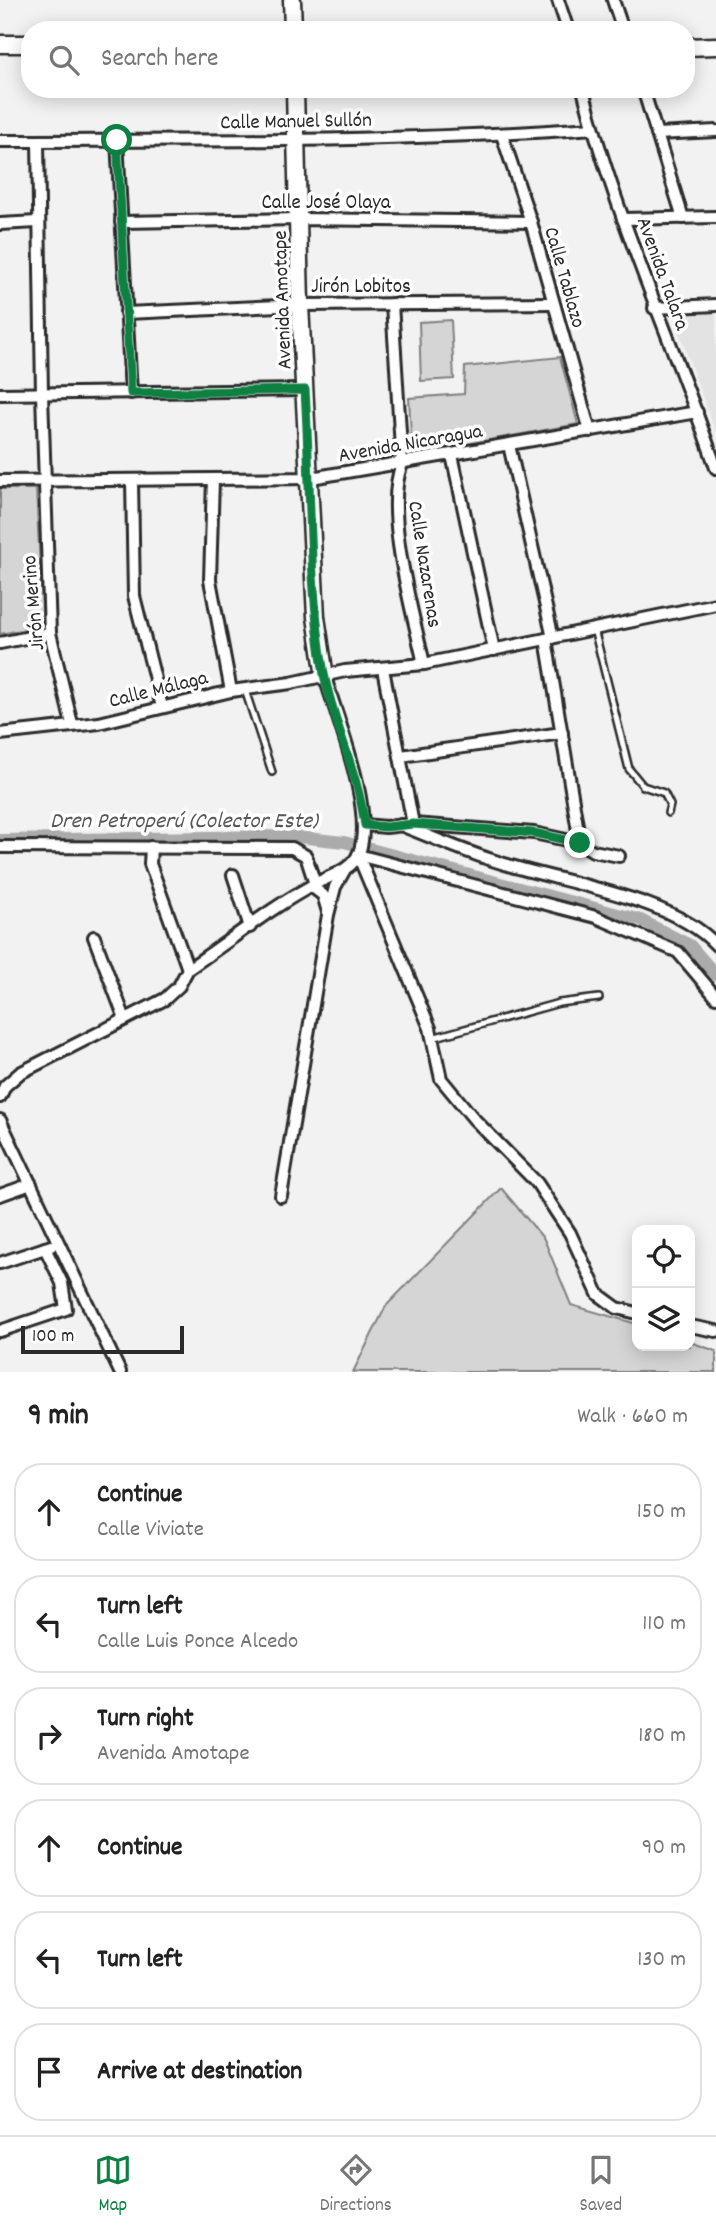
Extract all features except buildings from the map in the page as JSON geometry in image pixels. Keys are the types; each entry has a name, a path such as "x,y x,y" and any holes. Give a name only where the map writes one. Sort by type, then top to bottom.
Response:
{"street":[{"path":"292,0 293,21"},
{"path":"558,0 565,21"},
{"path":"613,0 620,21"},
{"path":"0,44 21,44"},
{"path":"695,47 716,46"},
{"name":"Avenida Amotape","path":"295,98 300,305 316,617 325,677"},
{"name":"Avenida Talara","path":"585,98 654,308 697,412 716,468"},
{"path":"646,98 683,218"},
{"name":"Calle Manuel Sullón","path":"0,141 297,140 502,135 593,128"},
{"path":"657,134 716,131"},
{"name":"Calle Tablazo","path":"502,135 531,222 590,431"},
{"path":"117,140 131,393"},
{"name":"Jirón Merino","path":"38,141 41,394 50,633 72,724"},
{"path":"624,219 716,217"},
{"name":"Calle José Olaya","path":"121,222 298,219 531,222"},
{"path":"0,224 37,222"},
{"name":"Jirón Lobitos","path":"126,313 300,305 554,303"},
{"name":"Calle Nazarenas","path":"392,304 402,464 395,487 396,513 424,664"},
{"path":"654,308 716,305"},
{"path":"0,394 305,390"},
{"name":"Avenida Nicaragua","path":"0,481 310,478 697,412"},
{"path":"509,445 549,638 580,843"},
{"path":"452,455 494,650"},
{"path":"213,479 210,580 231,691"},
{"path":"132,480 134,596 162,707"},
{"name":"Calle Málaga","path":"0,734 99,723 231,691 325,677 345,671 424,664 716,604"},
{"path":"0,643 50,633"},
{"path":"383,669 401,756 407,824"},
{"path":"281,1196 328,915 335,887 358,855 365,825 362,803 325,677"},
{"path":"401,756 562,733"},
{"path":"365,825 407,824 534,833 580,843 593,851 618,856"},
{"path":"407,824 492,860 665,911 698,930 716,945"},
{"path":"0,847 292,848 306,856 313,885 323,895 328,915"},
{"path":"151,847 150,864 187,969"},
{"path":"358,855 596,917 678,952 716,997"},
{"path":"358,855 432,1038 441,1079 474,1119 537,1183 570,1233 598,1294 617,1308 632,1312"},
{"path":"0,1081 165,999 179,986 187,969 313,885 344,871"},
{"path":"233,875 250,927"},
{"path":"94,937 125,1019"},
{"path":"0,1097 5,1086 20,1073"},
{"path":"2,1127 120,1372"},
{"path":"0,1195 31,1184"},
{"path":"0,1263 59,1244"},
{"path":"0,1331 66,1308 62,1283 46,1248"},
{"path":"695,1326 716,1331"}],"lane":[{"path":"594,629 629,769 643,786 664,793 670,805 668,813"},
{"path":"245,690 272,772"},
{"path":"432,1038 559,1003 599,998"}],"shaded area":[{"path":"716,312 716,434 672,313"},
{"path":"451,320 454,379 421,381 419,322"},
{"path":"560,357 578,424 412,454 409,398 464,394 465,367"},
{"path":"0,489 36,489 43,626 0,634"},
{"path":"501,1188 544,1239 571,1305 632,1323 632,1351 695,1351 695,1344 716,1351 716,1372 353,1372 386,1306"}],"waterway":[{"name":"Dren Petroperú (Colector Este)","path":"0,840 288,836 344,842 641,920 690,945 716,975"}],"route":[{"path":"117,140 131,393 305,390 316,617 325,677 362,803 365,825 386,827 413,824 534,833 580,843"}]}
